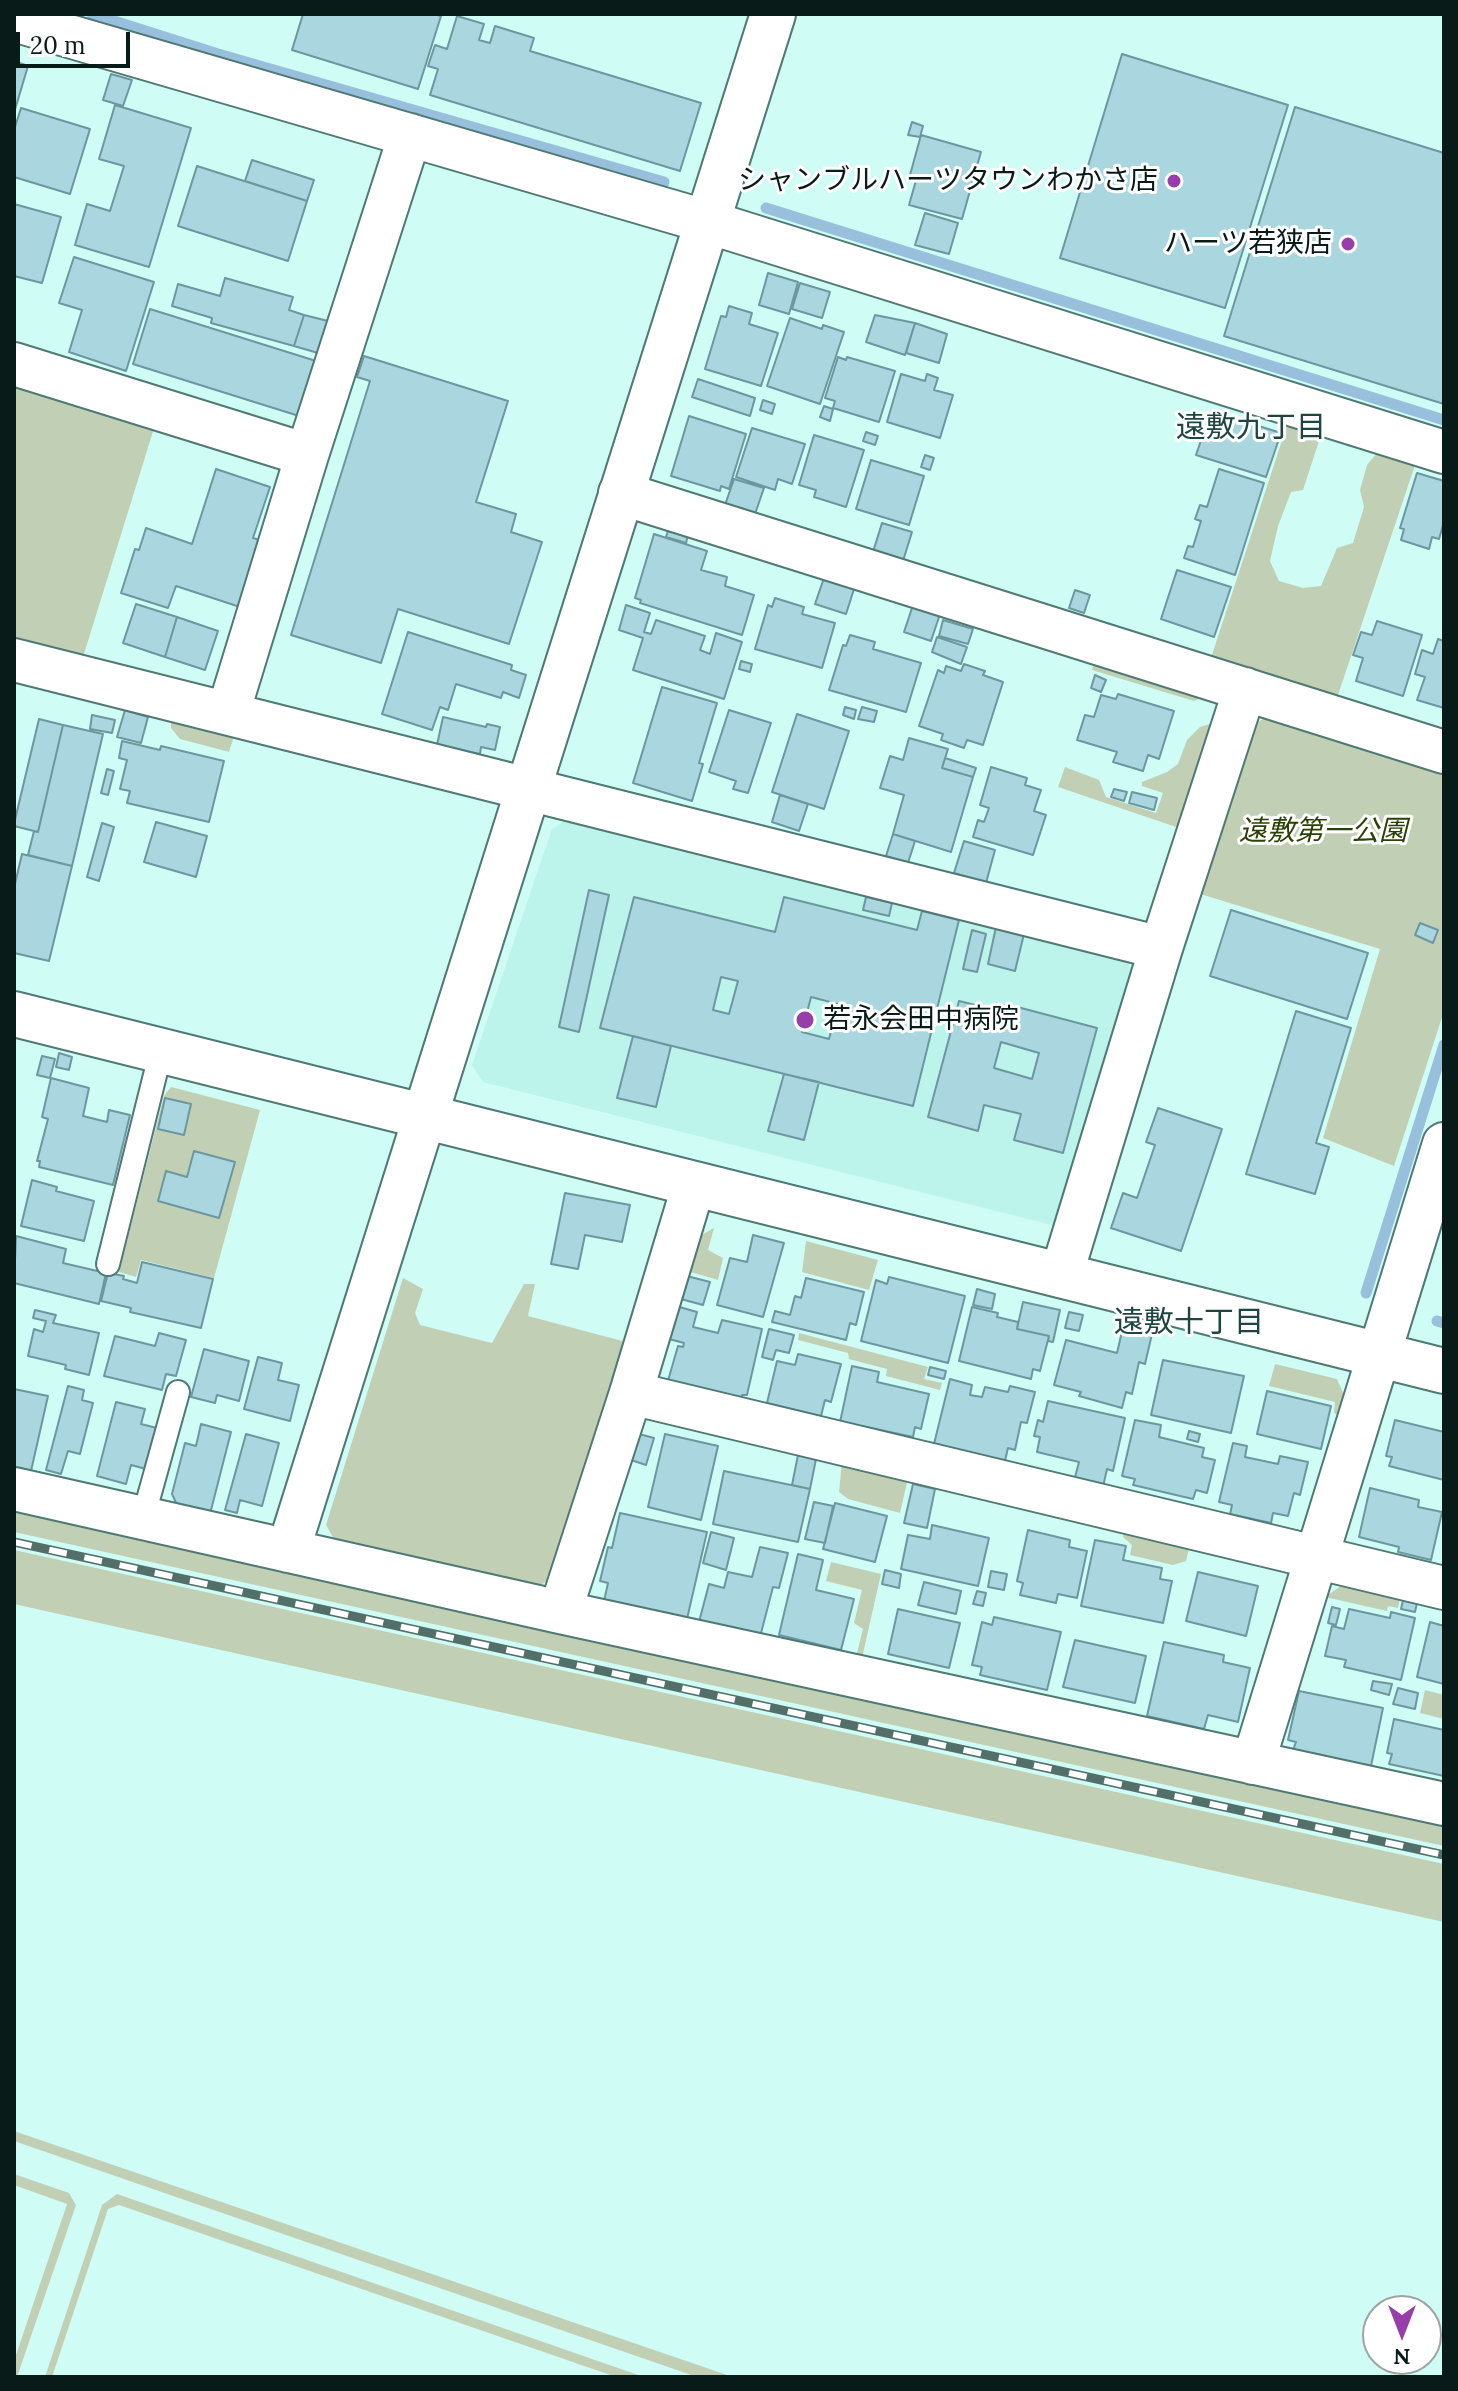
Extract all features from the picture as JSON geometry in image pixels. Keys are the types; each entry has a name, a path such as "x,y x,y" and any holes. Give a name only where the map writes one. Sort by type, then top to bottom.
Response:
{"street":[{"path":"288,1551 773,14"},
{"path":"14,20 708,222 1444,452"},
{"path":"228,713 410,135"},
{"path":"14,364 307,455"},
{"path":"620,493 1444,752"},
{"path":"14,660 1161,948"},
{"path":"1061,1276 1161,948 1245,689"},
{"path":"14,1014 1444,1371"},
{"path":"1253,1763 1444,1144"},
{"path":"560,1612 694,1184"},
{"path":"631,1393 1444,1588"},
{"path":"14,1489 560,1612 1444,1804"}],"lane":[{"path":"108,1264 161,1051"},
{"path":"143,1518 178,1392"}],"shaded area":[{"name":"若永会田中病院","path":"574,815 1122,954 1136,976 1060,1227 483,1082 472,1065 552,829"}],"green space":[{"path":"14,379 155,425 83,657 14,641"},
{"path":"1287,425 1321,435 1303,490 1291,492 1278,526 1270,561 1279,581 1303,588 1321,586 1337,548 1353,543 1364,507 1360,490 1367,465 1377,453 1415,465 1336,701 1210,661"},
{"path":"1095,659 1208,695 1194,701 1092,670"},
{"name":"遠敷第一公園","path":"1270,715 1444,771 1444,1011 1394,1166 1323,1138 1380,949 1197,893 1249,727"},
{"path":"171,717 235,733 229,752 180,739 171,728"},
{"path":"1216,722 1182,829 1058,787 1065,767 1099,780 1106,797 1156,813 1163,793 1142,786 1142,782 1178,764 1187,740 1200,727"},
{"path":"171,1087 260,1110 214,1278 141,1260 136,1277 119,1272 164,1096"},
{"path":"714,1228 708,1250 723,1258 718,1280 684,1270 693,1240"},
{"path":"806,1241 878,1260 869,1290 802,1272"},
{"path":"403,1278 423,1289 415,1313 420,1325 492,1343 524,1284 535,1284 528,1316 630,1343 555,1576 536,1588 338,1546 326,1525"},
{"path":"799,1333 928,1367 924,1379 942,1383 940,1390 886,1376 887,1369 849,1359 848,1353 798,1340"},
{"path":"1275,1364 1337,1379 1344,1395 1339,1415 1334,1413 1335,1402 1269,1386"},
{"path":"842,1462 908,1478 900,1513 848,1499 839,1492"},
{"path":"14,1511 559,1633 1444,1824 1444,1846 14,1532"},
{"path":"1125,1528 1190,1544 1186,1561 1173,1565 1130,1555 1132,1545 1123,1537"},
{"path":"14,1550 1444,1864 1444,1922 14,1604"},
{"path":"831,1562 881,1574 862,1658 856,1657 863,1629 854,1623 862,1590 826,1581"},
{"path":"1348,1581 1401,1593 1398,1608 1388,1606 1387,1611 1325,1597"},
{"path":"1425,1690 1444,1695 1444,1719 1420,1713"},
{"path":"14,2131 733,2377 697,2377 14,2141"},
{"path":"14,2174 69,2193 76,2205 17,2377 14,2377 14,2361 67,2204 14,2185"},
{"path":"117,2194 644,2377 616,2377 119,2205 108,2209 52,2377 45,2377 102,2205"}],"building":[{"path":"303,14 441,16 418,89 292,50"},
{"path":"457,16 484,24 479,40 490,43 495,26 534,38 530,51 701,103 680,171 430,95 438,69 428,66 435,45 447,49"},
{"name":"シャンブルハーツタウンわかさ店","path":"1122,54 1288,105 1225,308 1060,258"},
{"path":"14,61 28,66 14,113"},
{"path":"111,74 132,80 123,106 103,100"},
{"path":"115,105 191,128 149,267 75,245 87,204 110,211 124,166 99,159"},
{"name":"ハーツ若狭店","path":"1295,107 1444,153 1444,404 1224,336"},
{"path":"21,108 90,129 70,194 14,177 14,130"},
{"path":"912,122 923,126 920,137 908,135"},
{"path":"921,135 981,152 962,219 909,205 917,177 910,175"},
{"path":"252,160 314,180 307,201 245,181"},
{"path":"197,166 307,201 288,261 178,226"},
{"path":"14,204 61,217 42,283 14,276"},
{"path":"925,213 958,223 949,254 915,245"},
{"path":"74,257 154,282 126,371 69,352 82,310 59,303"},
{"path":"768,273 798,282 789,314 759,305"},
{"path":"225,278 293,297 289,310 304,315 294,346 211,323 212,318 172,306 178,284 220,296"},
{"path":"800,283 830,292 822,318 792,309"},
{"path":"729,306 752,313 749,324 778,333 761,386 705,369 721,316 726,317"},
{"path":"150,309 316,361 299,416 133,364"},
{"path":"304,315 328,321 318,353 294,346"},
{"path":"875,315 915,323 905,355 866,342"},
{"path":"790,318 822,329 823,325 844,332 820,404 767,386"},
{"path":"915,323 947,334 939,363 906,353"},
{"path":"364,356 508,401 476,502 516,514 511,532 542,542 509,644 398,609 381,663 291,635 370,381 357,377"},
{"path":"838,357 895,371 879,422 833,408 835,401 825,398"},
{"path":"901,374 925,381 927,374 938,378 934,390 953,395 940,438 887,422"},
{"path":"698,379 755,398 750,416 692,397"},
{"path":"763,400 775,404 772,414 760,410"},
{"path":"824,406 833,409 830,421 820,417"},
{"path":"1211,411 1281,433 1266,477 1196,455"},
{"path":"689,416 746,434 729,489 721,486 720,491 671,476"},
{"path":"752,428 805,444 792,484 778,479 775,490 736,477"},
{"path":"866,432 878,436 875,445 863,441"},
{"path":"814,435 864,450 846,507 814,497 816,490 799,485"},
{"path":"925,455 934,458 930,470 921,467"},
{"path":"871,460 924,476 909,525 856,509"},
{"path":"216,469 270,487 253,538 263,541 240,607 176,586 168,608 121,593 135,549 139,550 146,528 192,544"},
{"path":"1219,469 1264,483 1235,575 1184,558 1188,546 1193,547 1201,521 1195,519 1200,505 1207,507"},
{"path":"1417,473 1444,481 1444,522 1439,539 1432,537 1429,549 1401,540 1404,529 1400,528"},
{"path":"734,479 764,488 755,514 725,505"},
{"path":"882,523 912,532 903,561 873,552"},
{"path":"670,525 689,531 686,543 666,537"},
{"path":"654,534 707,551 701,570 727,577 725,586 754,595 742,635 640,603 641,600 635,598"},
{"path":"1177,570 1231,587 1214,637 1161,619"},
{"path":"825,575 855,586 846,614 815,604"},
{"path":"1075,590 1090,595 1084,613 1069,608"},
{"path":"775,598 804,607 802,614 835,623 822,668 755,649 768,605 772,607"},
{"path":"914,602 941,611 931,641 904,632"},
{"path":"136,604 177,617 165,657 123,643"},
{"path":"626,605 650,613 644,632 651,634 656,620 705,636 700,650 710,654 716,633 742,642 724,699 633,670 643,638 619,630"},
{"path":"177,617 218,631 205,670 165,657"},
{"path":"943,620 973,629 968,644 939,636"},
{"path":"1377,621 1422,635 1403,696 1356,681 1363,658 1353,655 1361,632 1372,635"},
{"path":"408,632 512,665 511,670 526,675 519,698 503,692 501,698 456,684 448,710 440,707 432,730 382,714"},
{"path":"850,635 875,642 873,649 921,663 906,712 829,690 843,645 846,646"},
{"path":"937,637 967,647 961,664 932,652"},
{"path":"1438,639 1444,641 1444,708 1417,700 1425,677 1415,674 1422,650 1433,654"},
{"path":"741,661 752,664 750,672 739,669"},
{"path":"964,664 985,671 983,675 1003,682 983,745 967,740 964,748 941,740 943,734 919,726 938,670 944,673 946,666 961,671"},
{"path":"1095,675 1106,680 1101,692 1091,688"},
{"path":"662,687 717,703 699,763 703,764 692,801 633,783"},
{"path":"1118,694 1174,711 1159,759 1148,755 1143,771 1113,762 1117,752 1077,740 1085,715 1094,717 1101,695 1116,699"},
{"path":"845,707 856,710 854,719 843,715"},
{"path":"862,707 877,711 874,722 858,719"},
{"path":"125,710 148,717 141,743 117,737"},
{"path":"729,710 771,723 748,793 733,789 736,781 709,772"},
{"path":"797,714 849,731 824,809 772,792"},
{"path":"92,715 115,720 112,733 90,729"},
{"path":"443,717 486,727 487,724 500,727 495,750 481,747 480,754 437,745"},
{"path":"39,719 63,725 38,832 14,824"},
{"path":"63,725 103,734 72,866 28,855 34,831 38,832"},
{"path":"909,738 948,749 942,768 973,777 951,852 893,834 904,795 880,788 890,756 903,760"},
{"path":"122,741 160,750 161,746 224,761 209,822 127,803 130,791 120,789 127,760 119,758"},
{"path":"945,758 976,768 973,777 942,768"},
{"path":"991,767 1027,778 1025,785 1041,790 1034,811 1046,815 1033,855 973,837 978,820 984,822 989,808 980,805"},
{"path":"107,769 114,771 108,795 101,793"},
{"path":"1114,789 1127,792 1124,801 1111,797"},
{"path":"1132,792 1157,798 1154,810 1129,803"},
{"path":"780,795 808,804 799,831 772,822"},
{"path":"156,822 207,836 196,877 144,862"},
{"path":"102,823 114,827 99,881 87,877"},
{"path":"893,834 915,841 908,863 886,856"},
{"path":"964,841 995,850 986,883 954,873"},
{"path":"22,854 72,866 49,961 14,953 14,888"},
{"path":"589,890 609,895 579,1032 559,1027"},
{"path":"634,897 775,932 784,897 917,930 922,911 959,920 913,1106 600,1028","holes":["721,977 738,981 729,1014 713,1010","811,997 838,1004 829,1039 802,1032"]},
{"path":"866,897 892,903 889,916 863,910"},
{"path":"1231,910 1368,953 1347,1019 1210,976"},
{"path":"1420,923 1438,930 1433,943 1415,935"},
{"path":"996,927 1024,934 1015,971 988,964"},
{"path":"972,930 986,934 977,972 963,969"},
{"path":"959,1001 1004,1012 1006,1004 1097,1028 1063,1153 1014,1140 1021,1114 984,1105 978,1131 928,1117","holes":["1001,1042 1039,1053 1032,1079 994,1068"]},
{"path":"1296,1011 1351,1028 1316,1143 1329,1147 1315,1194 1246,1174"},
{"path":"633,1036 671,1046 656,1107 617,1098"},
{"path":"59,1053 72,1057 69,1070 56,1067"},
{"path":"42,1056 55,1059 50,1078 37,1075"},
{"path":"784,1074 819,1082 804,1140 768,1131"},
{"path":"51,1078 89,1088 83,1116 107,1122 109,1110 130,1115 113,1185 39,1167 40,1161 37,1161 48,1119 42,1117"},
{"path":"165,1098 191,1104 184,1135 158,1129"},
{"path":"1158,1108 1222,1129 1181,1251 1111,1228 1123,1193 1137,1198 1155,1145 1146,1142"},
{"path":"194,1151 235,1162 219,1218 158,1201 166,1171 187,1177"},
{"path":"32,1180 57,1187 56,1191 94,1201 84,1241 21,1226"},
{"path":"565,1193 630,1205 622,1242 585,1235 578,1269 551,1264"},
{"path":"753,1235 784,1243 763,1317 717,1305 730,1258 747,1262"},
{"path":"16,1236 66,1249 63,1263 106,1273 99,1304 14,1283"},
{"path":"142,1262 213,1279 201,1328 130,1312 131,1308 101,1301 108,1273 137,1283"},
{"path":"683,1275 710,1282 703,1305 677,1298"},
{"path":"889,1277 965,1296 948,1363 861,1341 876,1280 887,1284"},
{"path":"806,1278 864,1292 856,1325 850,1323 846,1340 772,1322 775,1311 790,1315 795,1296 801,1298"},
{"path":"977,1289 995,1294 992,1309 973,1305"},
{"path":"1023,1302 1060,1310 1053,1342 1048,1341 1049,1336 1017,1329"},
{"path":"676,1306 697,1312 693,1327 718,1333 722,1320 762,1329 747,1395 742,1395 741,1402 667,1384 678,1346 683,1347 684,1343 669,1339"},
{"path":"972,1307 1018,1322 1017,1329 1049,1336 1040,1371 1033,1369 1031,1379 959,1361"},
{"path":"35,1310 56,1315 53,1323 99,1333 89,1375 65,1369 66,1365 28,1356 34,1329 43,1332 46,1321 33,1318"},
{"path":"1069,1312 1083,1315 1079,1331 1065,1328"},
{"path":"1123,1327 1152,1334 1145,1364 1139,1362 1132,1394 1126,1392 1122,1408 1079,1396 1081,1392 1054,1385 1066,1340 1117,1353"},
{"path":"769,1329 794,1335 789,1353 776,1350 773,1360 762,1357"},
{"path":"159,1333 186,1340 176,1376 166,1374 162,1390 104,1376 115,1336 155,1346"},
{"path":"204,1349 249,1361 239,1401 217,1395 215,1403 191,1397"},
{"path":"798,1354 841,1364 831,1402 825,1400 821,1416 767,1403 777,1361 795,1365"},
{"path":"258,1357 282,1363 278,1380 299,1385 290,1421 244,1409"},
{"path":"1163,1360 1244,1376 1231,1433 1151,1415"},
{"path":"852,1366 879,1372 877,1382 929,1394 921,1429 915,1427 913,1437 862,1426 861,1432 839,1427"},
{"path":"930,1367 946,1371 944,1379 928,1375"},
{"path":"950,1379 972,1385 970,1395 982,1397 985,1387 1008,1392 1010,1386 1035,1392 1027,1423 1021,1422 1015,1450 1008,1448 1004,1465 933,1448"},
{"path":"68,1386 84,1390 82,1400 93,1403 80,1454 68,1451 61,1474 46,1470"},
{"path":"14,1389 48,1396 31,1471 14,1467"},
{"path":"1267,1391 1331,1406 1321,1449 1257,1434"},
{"path":"1048,1401 1125,1418 1113,1471 1107,1469 1103,1487 1074,1481 1079,1462 1037,1452 1040,1437 1034,1436 1038,1420 1043,1422"},
{"path":"116,1402 145,1409 141,1424 157,1428 146,1469 131,1465 126,1484 97,1476"},
{"path":"1135,1420 1161,1425 1159,1437 1204,1448 1202,1457 1215,1460 1207,1493 1196,1490 1193,1499 1133,1485 1135,1479 1122,1476"},
{"path":"1395,1420 1444,1432 1444,1480 1389,1466 1392,1457 1386,1456"},
{"path":"201,1424 231,1432 210,1514 178,1507 172,1494 185,1443 196,1446"},
{"path":"1189,1431 1200,1434 1198,1442 1187,1439"},
{"path":"246,1434 279,1443 262,1506 240,1500 237,1513 225,1510"},
{"path":"639,1434 654,1438 646,1465 631,1460"},
{"path":"665,1434 718,1446 701,1520 648,1507"},
{"path":"1233,1443 1247,1446 1245,1457 1278,1464 1280,1456 1308,1462 1300,1495 1294,1493 1288,1516 1273,1513 1271,1523 1230,1514 1232,1505 1219,1502"},
{"path":"798,1455 816,1459 810,1489 792,1485"},
{"path":"724,1471 810,1489 798,1542 713,1524"},
{"path":"913,1484 935,1489 927,1528 904,1523"},
{"path":"1370,1488 1419,1500 1418,1507 1442,1512 1431,1560 1398,1552 1399,1547 1359,1537"},
{"path":"814,1502 833,1506 825,1543 805,1539"},
{"path":"835,1503 887,1516 875,1562 823,1549"},
{"path":"620,1513 707,1532 687,1619 604,1601 608,1583 600,1581"},
{"path":"932,1525 989,1538 978,1586 901,1569 908,1535 930,1539"},
{"path":"1028,1530 1070,1540 1069,1547 1087,1551 1077,1598 1058,1594 1056,1603 1020,1595 1023,1583 1017,1581"},
{"path":"711,1532 734,1538 726,1570 703,1563"},
{"path":"1095,1540 1126,1546 1123,1560 1162,1568 1160,1579 1172,1581 1163,1623 1081,1606"},
{"path":"760,1547 788,1553 779,1588 773,1587 760,1637 699,1622 709,1584 724,1588 728,1572 752,1577"},
{"path":"798,1554 823,1560 816,1590 854,1599 841,1650 779,1635"},
{"path":"885,1570 901,1574 899,1588 882,1584"},
{"path":"991,1571 1007,1574 1004,1590 988,1587"},
{"path":"1198,1572 1258,1586 1246,1636 1186,1621"},
{"path":"924,1582 961,1591 956,1614 918,1605"},
{"path":"977,1591 986,1593 983,1606 973,1604"},
{"path":"1403,1600 1417,1603 1415,1612 1401,1609"},
{"path":"1332,1607 1340,1609 1336,1625 1328,1623"},
{"path":"898,1609 960,1623 949,1668 888,1654"},
{"path":"1349,1609 1390,1618 1391,1612 1415,1618 1401,1680 1344,1667 1346,1660 1325,1656 1332,1626 1344,1629"},
{"path":"994,1617 1061,1632 1047,1690 980,1675 982,1667 972,1665 982,1622 992,1625"},
{"path":"1430,1622 1444,1626 1444,1684 1417,1677"},
{"path":"1075,1640 1146,1656 1135,1703 1063,1687"},
{"path":"1164,1642 1224,1655 1223,1662 1250,1668 1238,1722 1208,1715 1204,1729 1147,1716"},
{"path":"1373,1681 1392,1684 1389,1695 1371,1690"},
{"path":"1398,1688 1418,1693 1415,1709 1393,1704"},
{"path":"1299,1691 1383,1708 1371,1766 1293,1750 1296,1742 1288,1740"},
{"path":"1394,1719 1444,1730 1444,1776 1389,1764 1392,1754 1387,1753"}],"waterway":[{"path":"92,14 218,54 664,182"},
{"path":"766,208 1444,420"},
{"path":"1366,1293 1444,1045"},
{"path":"1437,1321 1444,1323"}],"railway":[{"path":"14,1542 1444,1855"}],"place":[{"name":"シャンブルハーツタウンわかさ店","path":"1174,181"},
{"name":"ハーツ若狭店","path":"1348,244"},
{"name":"若永会田中病院","path":"805,1020"}],"district":[{"name":"遠敷九丁目","path":"1251,428"},
{"name":"遠敷十丁目","path":"1189,1323"}]}
